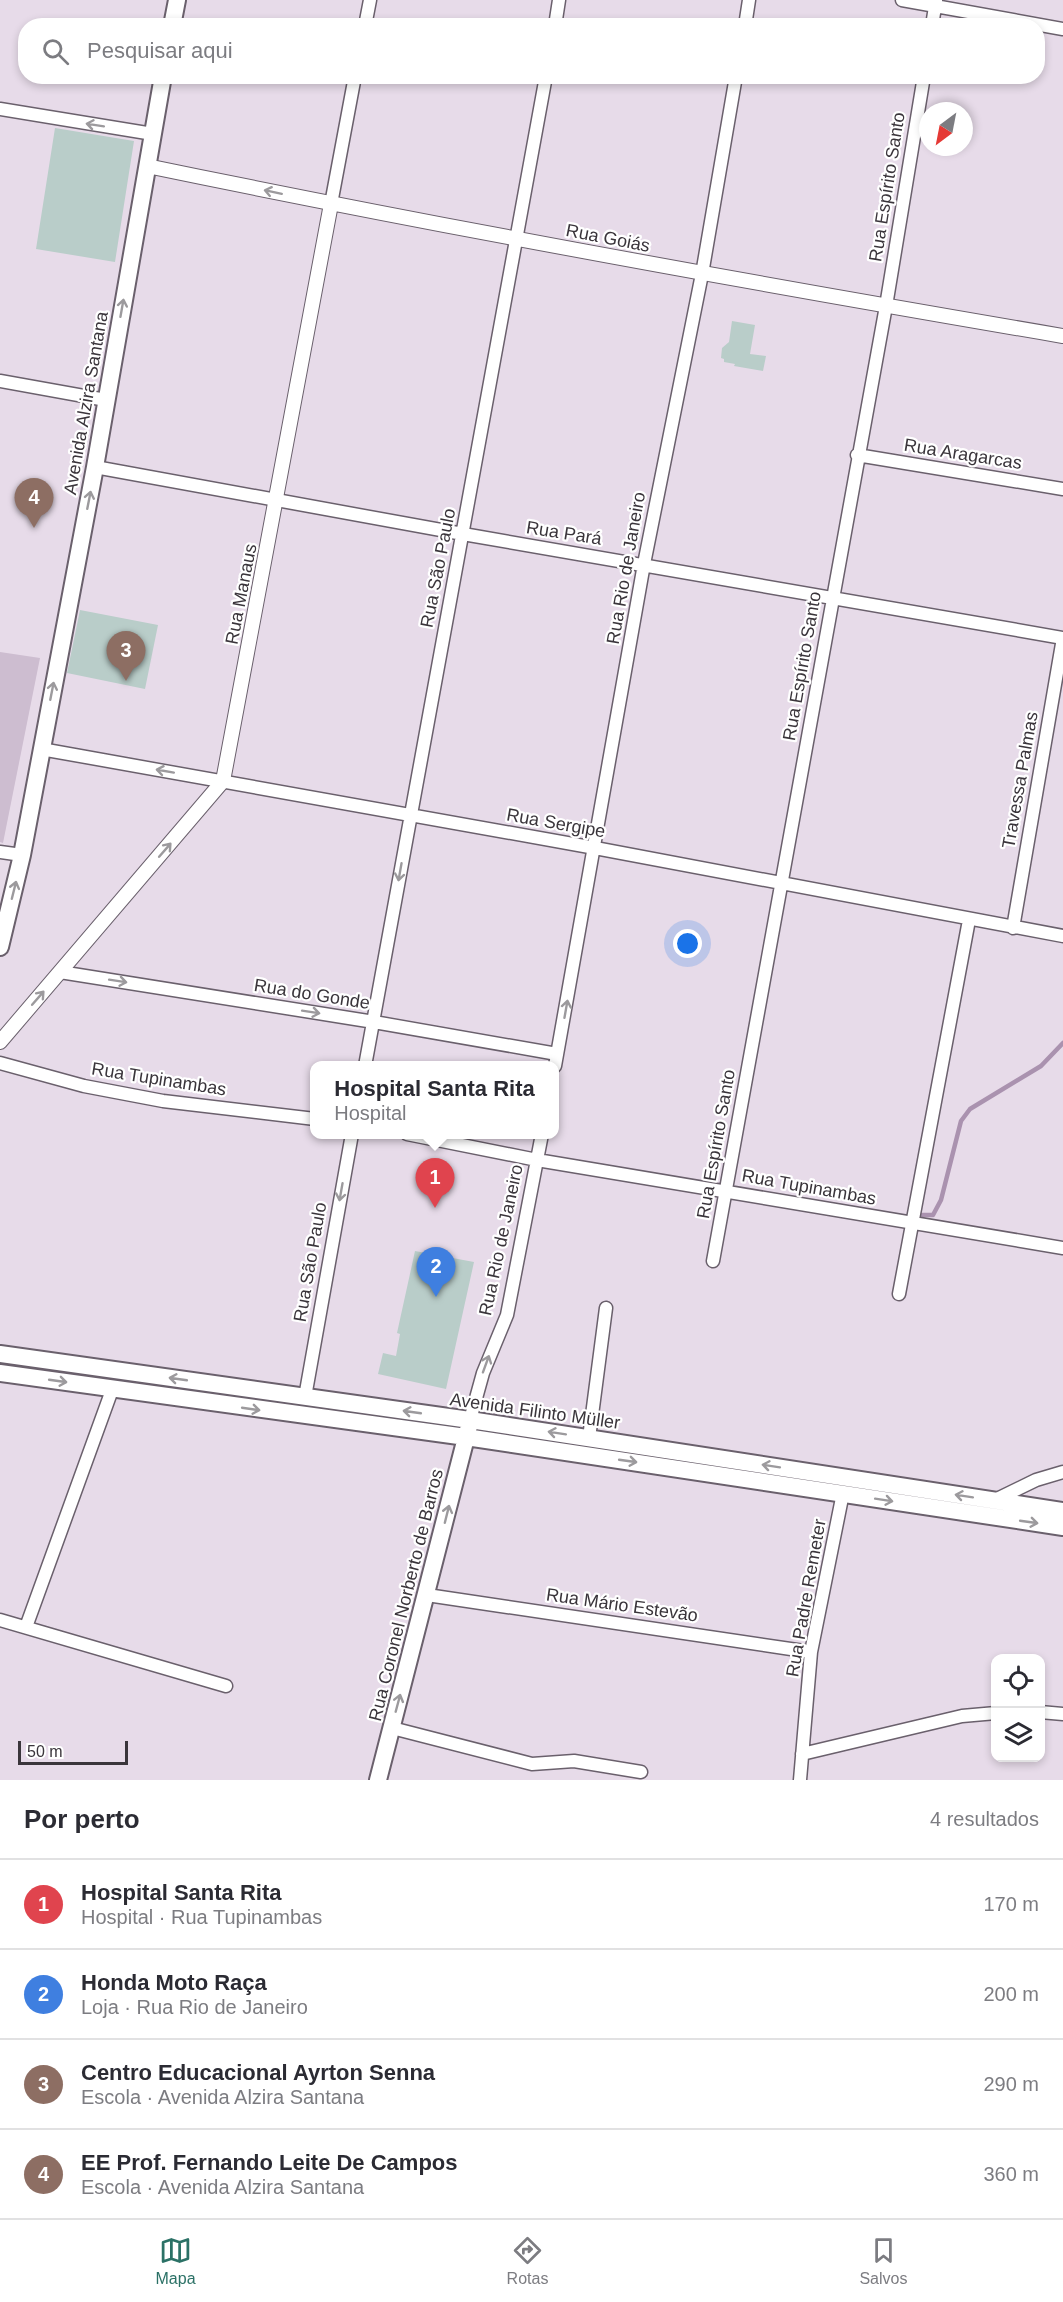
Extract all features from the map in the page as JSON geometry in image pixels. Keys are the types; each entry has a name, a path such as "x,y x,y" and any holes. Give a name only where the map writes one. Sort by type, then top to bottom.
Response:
{"main road":[{"path":"174,18 177,0"},
{"name":"Avenida Alzira Santana","path":"0,947 22,855 95,467 162,84"},
{"name":"Avenida Filinto Müller","path":"0,1354 470,1420 1063,1511"},
{"name":"Avenida Filinto Müller","path":"0,1373 488,1440 1063,1527"},
{"name":"Rua Coronel Norberto de Barros","path":"378,1780 470,1420"}],"street":[{"path":"367,18 370,0"},
{"path":"556,18 559,0"},
{"path":"746,18 749,0"},
{"path":"902,0 936,3 1007,18"},
{"path":"933,18 936,3"},
{"path":"1045,26 1063,30"},
{"name":"Rua Manaus","path":"0,1042 223,781 354,84"},
{"name":"Rua São Paulo","path":"366,1061 545,84"},
{"name":"Rua Rio de Janeiro","path":"556,1060 644,564 702,274 735,84"},
{"name":"Rua Espírito Santo","path":"713,1261 857,455 886,306 923,84"},
{"path":"0,109 153,134"},
{"name":"Rua Goiás","path":"147,166 331,204 702,274 1063,336"},
{"path":"0,381 106,400"},
{"name":"Rua Aragarcas","path":"857,455 1063,489"},
{"name":"Rua Pará","path":"95,467 463,534 1063,638"},
{"name":"Travessa Palmas","path":"1013,928 1063,638"},
{"name":"Rua Sergipe","path":"41,749 410,814 1063,936"},
{"path":"0,852 22,855"},
{"path":"899,1294 969,920"},
{"name":"Rua do Gonde","path":"60,972 374,1022 556,1060"},
{"name":"Rua Tupinambas","path":"0,1063 84,1086 164,1101 310,1118"},
{"name":"Rua São Paulo","path":"304,1396 351,1139"},
{"name":"Rua Tupinambas","path":"432,1139 537,1160 1063,1248"},
{"name":"Rua Rio de Janeiro","path":"470,1420 483,1373 507,1316 541,1139"},
{"path":"589,1438 606,1308"},
{"path":"26,1626 112,1390"},
{"path":"994,1501 1036,1480 1063,1472"},
{"name":"Rua Padre Remeter","path":"800,1780 811,1652 843,1493"},
{"name":"Rua Mário Estevão","path":"427,1595 811,1652"},
{"path":"0,1620 225,1686"},
{"path":"1045,1712 1063,1714"},
{"path":"802,1754 962,1716 991,1713"},
{"path":"392,1728 532,1764 574,1761 640,1772"}],"shaded area":[{"path":"0,652 40,658 3,843 0,842"}],"building":[{"path":"55,128 134,141 115,262 36,249"},
{"path":"732,321 755,325 750,354 766,356 763,371 734,366 735,364 724,362 721,358 722,348 729,342"},
{"path":"80,610 158,625 145,689 67,673"},
{"path":"415,1251 474,1262 446,1389 378,1374 383,1353 396,1356 400,1334 397,1333"}],"waterway":[{"path":"922,1215 933,1215 941,1200 961,1121 970,1109 1041,1066 1063,1043"}],"place":[{"name":"EE Prof. Fernando Leite De Campos","path":"34,528"},
{"name":"Centro Educacional Ayrton Senna","path":"126,681"},
{"name":"Hospital Santa Rita","path":"435,1208"},
{"name":"Honda Moto Raça","path":"436,1297"}]}
